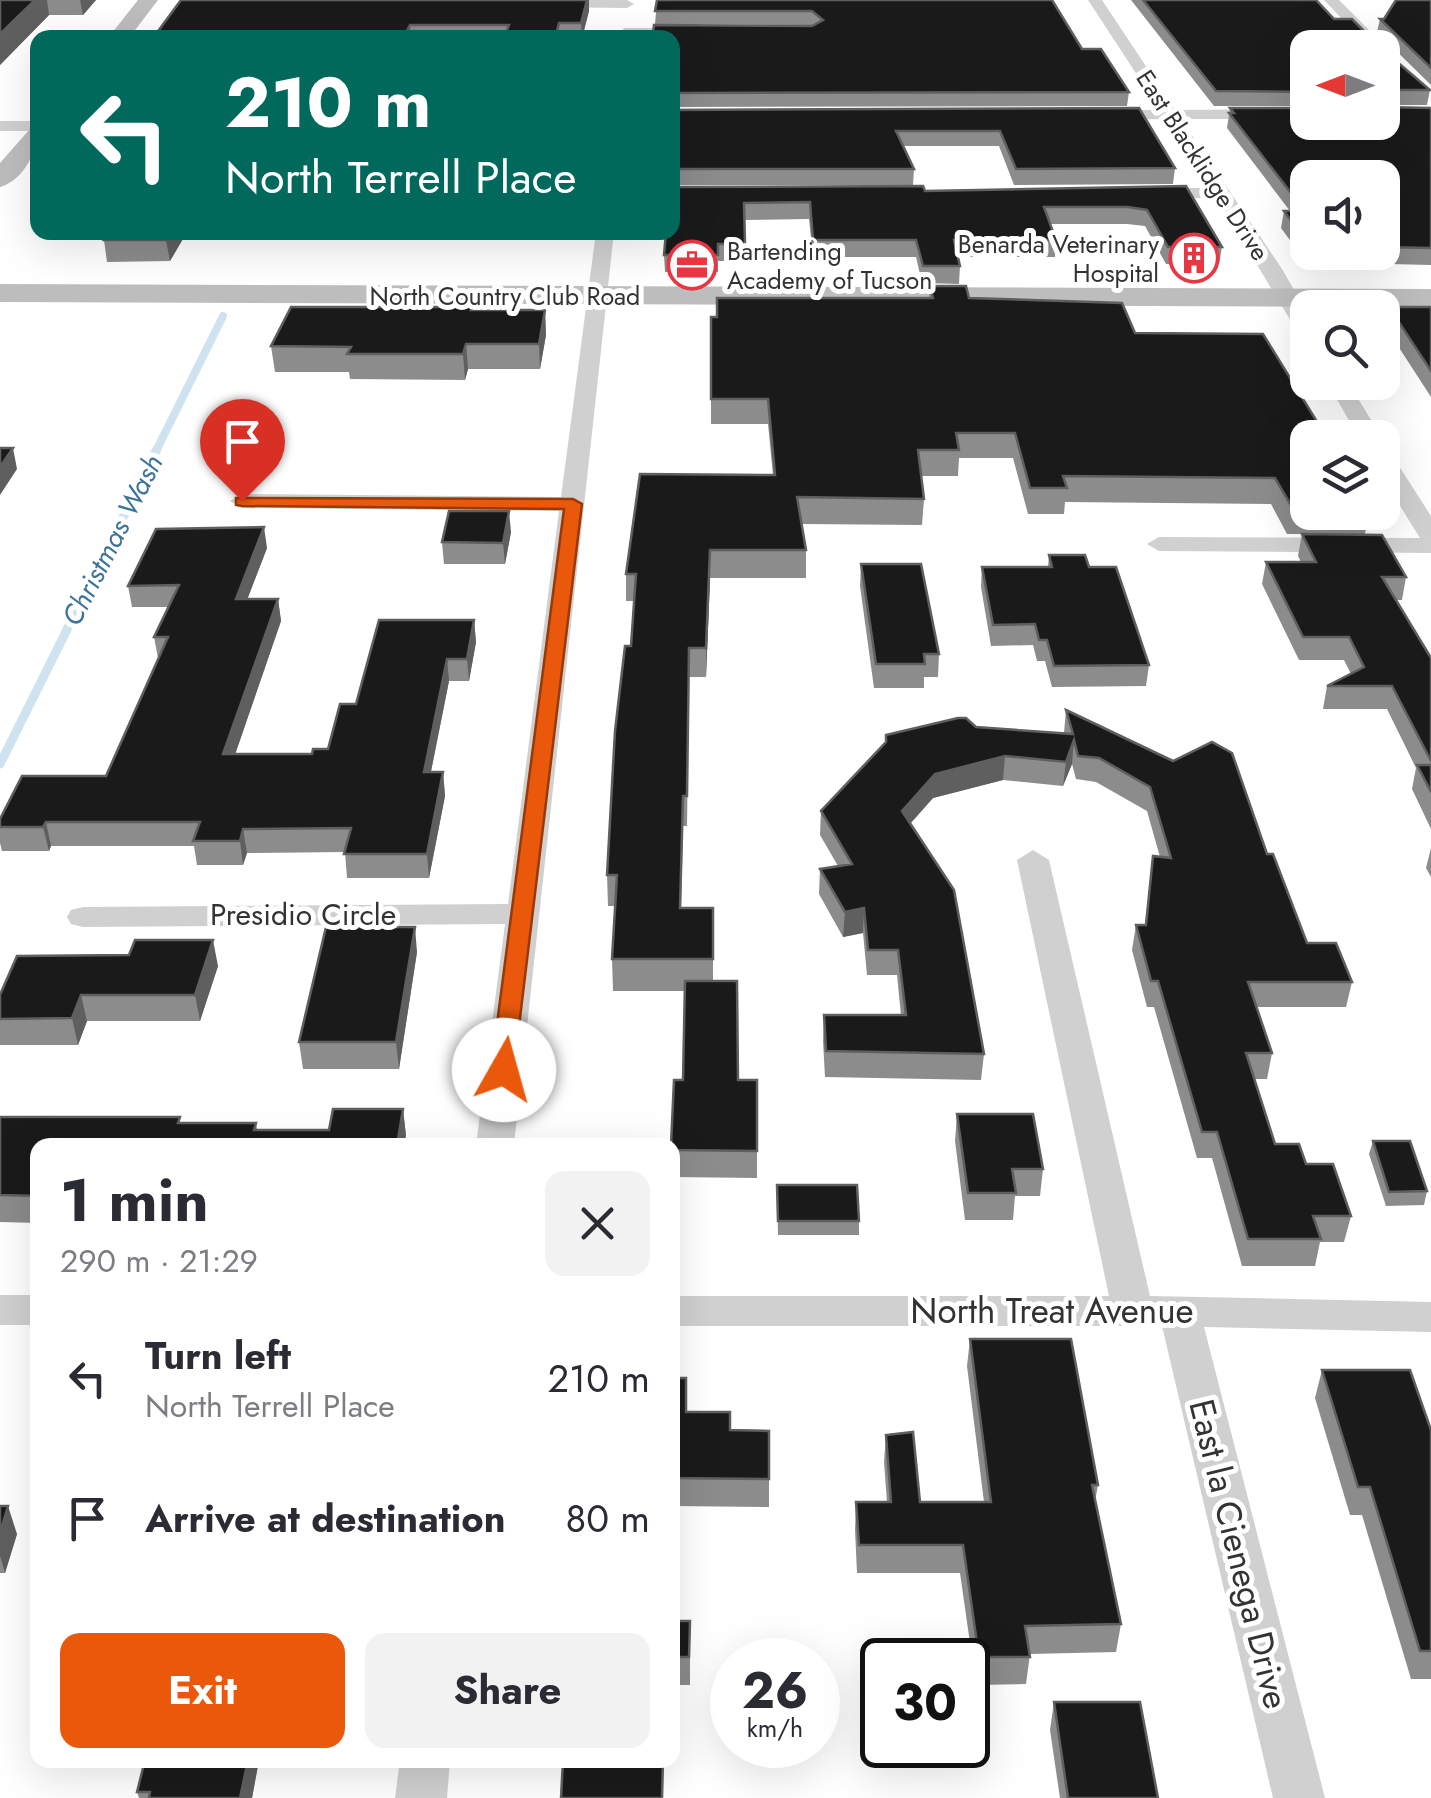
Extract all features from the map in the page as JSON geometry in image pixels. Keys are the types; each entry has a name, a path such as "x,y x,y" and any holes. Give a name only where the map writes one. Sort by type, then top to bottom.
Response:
{"main road":[{"path":"124,30 148,0"},
{"path":"0,179 30,143"},
{"name":"North Country Club Road","path":"0,294 1431,298"}],"street":[{"name":"East Blacklidge Drive","path":"1095,0 1290,302"},
{"path":"1330,0 1361,30"},
{"path":"534,4 628,2 625,30"},
{"path":"680,33 720,32"},
{"path":"1090,115 1290,114"},
{"path":"0,126 30,126"},
{"path":"1123,193 1221,192"},
{"path":"496,1138 604,240"},
{"path":"1400,485 1431,536"},
{"path":"242,501 573,504"},
{"path":"1160,544 1431,546"},
{"path":"1033,860 1132,1311"},
{"name":"Presidio Circle","path":"83,917 523,914"},
{"path":"0,1310 30,1310"},
{"name":"North Treat Avenue","path":"680,1311 1179,1311 1431,1317"},
{"name":"East la Cienega Drive","path":"1179,1311 1298,1798"},
{"path":"420,1798 424,1768"}],"building":[{"path":"0,0 35,0 0,34"},
{"path":"181,0 587,0 581,23 559,23 557,30 507,30 509,25 410,25 407,30 159,30"},
{"path":"657,0 1052,0 1082,49 1101,49 1129,92 680,93 680,30 653,30 654,25 812,26 823,20 812,11 655,11"},
{"path":"1143,0 1316,0 1334,19 1352,19 1363,30 1290,30 1290,92 1216,91"},
{"path":"1396,0 1431,0 1431,68 1400,38 1400,30 1391,30 1380,19 1384,19"},
{"path":"1400,64 1430,90 1400,90"},
{"path":"1400,107 1431,108 1431,248 1400,247 1400,160 1290,160 1290,192 1229,113 1234,113 1230,108 1290,108 1290,140 1400,140"},
{"path":"1139,108 1175,168 1016,169 1000,131 896,131 914,169 680,169 680,110"},
{"path":"923,186 925,191 1186,186 1222,247 1168,247 1147,210 1044,207 1056,240 954,240 960,266 923,266 916,240 813,240 810,202 744,203 745,244 718,244 718,255 664,255 665,240 680,240 680,187"},
{"path":"930,286 966,286 969,298 1122,303 1135,333 1263,334 1290,378 1290,400 1304,400 1316,420 1290,420 1290,504 1275,478 1063,476 1067,488 1030,488 1015,433 956,433 959,450 918,450 924,499 797,497 806,550 710,550 706,648 689,648 687,796 683,796 680,908 713,908 713,959 612,959 617,875 607,875 615,731 625,646 631,646 636,574 626,574 640,474 775,475 768,399 711,399 711,317 717,317 717,298 933,298"},
{"path":"291,307 545,310 539,344 466,344 463,354 347,354 351,347 271,346"},
{"path":"1400,307 1431,307 1431,371 1400,324"},
{"path":"0,448 13,448 0,467"},
{"path":"449,511 509,511 503,543 442,542"},
{"path":"264,527 236,599 278,599 223,754 312,754 313,749 328,749 340,704 356,704 379,620 474,620 467,659 447,659 424,772 443,772 427,854 344,854 351,828 243,829 240,841 193,841 200,822 46,822 43,827 0,827 0,819 22,776 106,776 168,637 154,637 179,585 128,586 156,529"},
{"path":"1302,534 1382,535 1406,577 1382,577 1431,658 1431,761 1392,686 1327,686 1364,667 1349,637 1303,637 1266,562 1316,562"},
{"path":"1049,555 1085,555 1089,567 1116,567 1149,665 1054,666 1047,640 1039,640 1035,624 993,625 982,567 1052,567"},
{"path":"861,564 921,564 939,654 924,654 925,664 876,664"},
{"path":"1066,710 1173,761 1212,742 1232,753 1267,854 1273,854 1307,943 1336,943 1352,982 1248,982 1272,1053 1246,1053 1275,1144 1299,1144 1306,1164 1333,1164 1351,1216 1313,1216 1321,1239 1248,1239 1217,1132 1202,1132 1158,981 1151,981 1136,925 1146,925 1153,856 1171,858 1150,787 1099,758 1078,756 1074,740 1066,762 1005,756 935,774 902,811 954,890 984,1054 826,1051 824,1015 906,1015 898,950 868,950 864,908 845,912 820,869 852,864 821,811 886,742 886,735 958,718 966,718 976,727 1073,734"},
{"path":"1417,765 1431,765 1431,792"},
{"path":"326,927 415,927 396,1042 299,1042"},
{"path":"135,940 213,940 195,995 81,995 72,1018 0,1019 0,995 17,956 129,955"},
{"path":"685,981 737,981 738,1080 757,1080 757,1151 680,1150 680,1138 671,1138 674,1080 683,1080"},
{"path":"333,1109 403,1109 398,1138 30,1138 30,1196 0,1195 0,1117 180,1117 178,1123 256,1123 254,1130 329,1130"},
{"path":"957,1114 1033,1114 1043,1169 1012,1169 1016,1193 968,1193"},
{"path":"1373,1141 1410,1141 1427,1191 1389,1192"},
{"path":"777,1185 857,1185 859,1221 778,1221"},
{"path":"970,1339 1071,1339 1098,1485 1092,1485 1121,1624 1025,1626 1030,1657 990,1657 990,1638 976,1638 963,1545 859,1545 856,1502 891,1502 886,1435 913,1432 920,1502 991,1502"},
{"path":"1322,1370 1410,1370 1431,1430 1431,1651 1420,1651 1370,1487 1358,1487"},
{"path":"680,1378 686,1378 686,1412 730,1412 730,1430 769,1431 769,1479 680,1478"},
{"path":"0,1506 8,1506 0,1533"},
{"path":"680,1621 690,1621 689,1657 680,1657"},
{"path":"1054,1702 1140,1702 1158,1798 1068,1798"},
{"path":"143,1768 246,1768 240,1798 149,1798 150,1792 137,1792"},
{"path":"563,1768 663,1768 662,1798 561,1798"}],"waterway":[{"name":"Christmas Wash","path":"156,451 223,316"},
{"name":"Christmas Wash","path":"0,764 157,449"}],"place":[{"name":"Benarda Veterinary Hospital","path":"1194,258"},
{"name":"Bartending Academy of Tucson","path":"692,265"}],"route":[{"path":"242,501 573,504 504,1070"}]}
